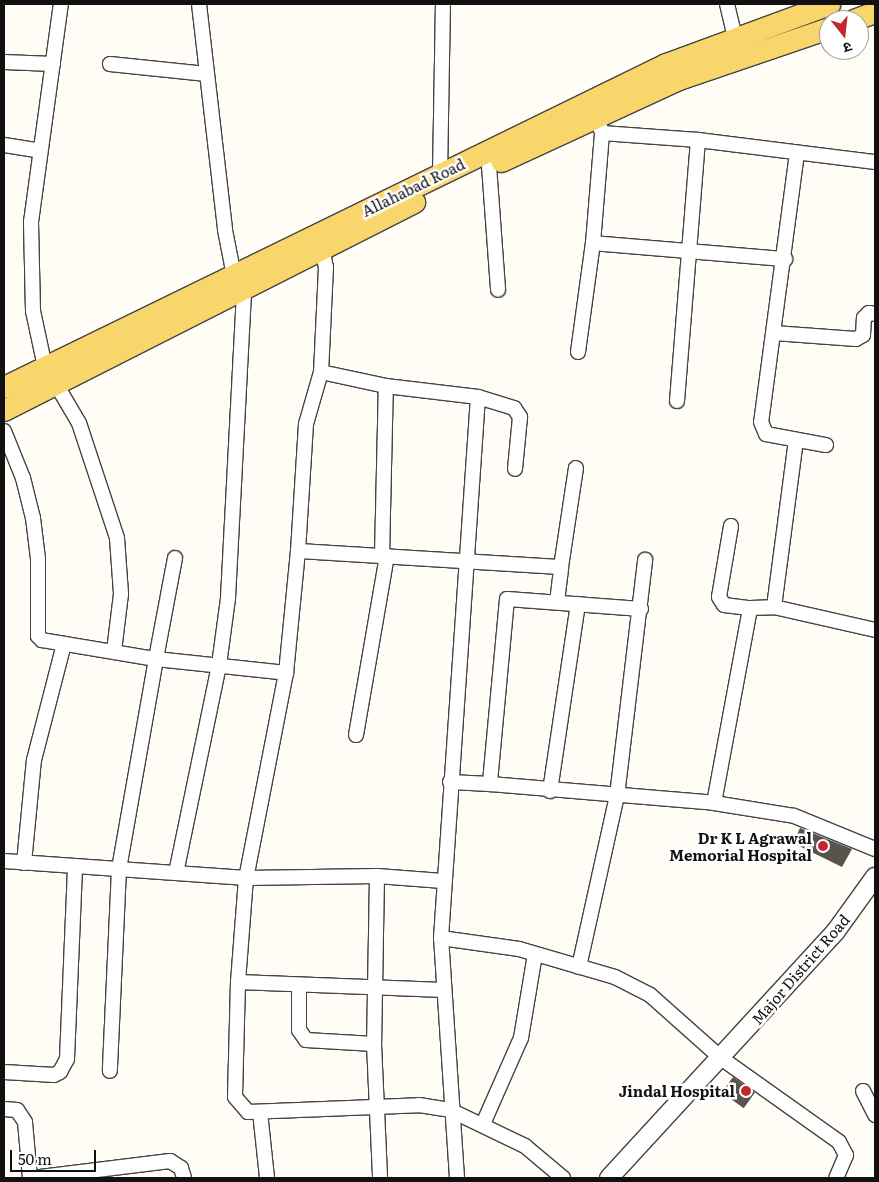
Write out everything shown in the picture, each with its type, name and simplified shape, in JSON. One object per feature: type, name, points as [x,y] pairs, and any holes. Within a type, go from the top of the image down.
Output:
[{"type":"main road","name":"Allahabad Road","points":[[4,387],[51,376],[238,285],[440,174],[596,117],[666,64],[737,48],[829,4]]},
{"type":"main road","points":[[737,48],[819,30]]},
{"type":"main road","points":[[321,241],[596,117]]},
{"type":"main road","points":[[4,410],[51,376]]},
{"type":"street","points":[[61,4],[40,151],[30,265],[33,311],[51,376],[79,423],[117,538],[121,594],[114,651]]},
{"type":"street","points":[[176,873],[219,665],[228,598],[238,285],[224,230],[199,4]]},
{"type":"street","points":[[440,174],[443,4]]},
{"type":"street","points":[[727,4],[737,48]]},
{"type":"street","points":[[4,62],[52,64]]},
{"type":"street","points":[[110,64],[206,74]]},
{"type":"street","points":[[578,352],[593,243],[596,117],[698,140],[874,162]]},
{"type":"street","points":[[677,401],[698,140]]},
{"type":"street","points":[[4,145],[40,151]]},
{"type":"street","points":[[798,153],[762,429],[766,434],[826,446]]},
{"type":"street","points":[[489,166],[498,290]]},
{"type":"street","points":[[321,241],[326,267],[322,372],[306,424],[298,551],[286,673],[246,878],[238,982],[236,1097],[248,1112],[419,1105],[450,1110],[484,1124],[525,1146],[563,1178]]},
{"type":"street","points":[[593,243],[785,259]]},
{"type":"street","points":[[774,333],[856,339],[863,335],[864,318],[869,313],[875,314]]},
{"type":"street","points":[[322,372],[386,386],[478,397],[520,412],[515,469]]},
{"type":"street","points":[[356,735],[385,556],[386,386]]},
{"type":"street","points":[[457,1178],[450,1110],[441,938],[442,882],[468,561],[478,397]]},
{"type":"street","points":[[4,432],[23,478],[33,518],[38,559],[36,631],[42,640],[156,659],[286,673]]},
{"type":"street","points":[[774,607],[796,441]]},
{"type":"street","points":[[557,602],[560,567],[576,468]]},
{"type":"street","points":[[732,526],[719,597],[724,605],[750,608],[774,607],[875,630]]},
{"type":"street","points":[[298,551],[560,567]]},
{"type":"street","points":[[110,1071],[119,869],[175,558]]},
{"type":"street","points":[[579,967],[617,796],[641,609],[645,560]]},
{"type":"street","points":[[490,784],[507,599],[641,609]]},
{"type":"street","points":[[550,791],[578,604]]},
{"type":"street","points":[[714,803],[750,608]]},
{"type":"street","points":[[24,863],[34,760],[64,644]]},
{"type":"street","points":[[450,782],[714,803],[794,816],[875,849]]},
{"type":"street","points":[[4,861],[246,878],[377,876],[442,882]]},
{"type":"street","points":[[4,1072],[54,1075],[60,1072],[67,1059],[75,866]]},
{"type":"street","points":[[377,876],[374,1044],[380,1178]]},
{"type":"street","name":"Major District Road","points":[[725,1061],[836,931],[875,876]]},
{"type":"street","points":[[624,1178],[725,1061],[849,924],[875,888]]},
{"type":"street","points":[[441,938],[535,954],[615,977],[650,995],[725,1061],[839,1142],[846,1155],[836,1178]]},
{"type":"street","points":[[484,1124],[521,1038],[535,954]]},
{"type":"street","points":[[238,982],[444,990]]},
{"type":"street","points":[[299,985],[299,1030],[306,1040],[374,1044]]},
{"type":"street","points":[[608,1178],[725,1061]]},
{"type":"street","points":[[863,1091],[875,1115]]},
{"type":"street","points":[[4,1109],[17,1110],[25,1122],[31,1178],[170,1161],[181,1168],[184,1178]]},
{"type":"street","points":[[260,1112],[267,1178]]},
{"type":"building","points":[[800,828],[852,849],[842,867],[793,843]]},
{"type":"building","points":[[733,1077],[755,1093],[744,1108],[722,1092]]},
{"type":"place","name":"Dr K L Agrawal Memorial Hospital","points":[[823,846]]},
{"type":"place","name":"Jindal Hospital","points":[[746,1091]]}]
